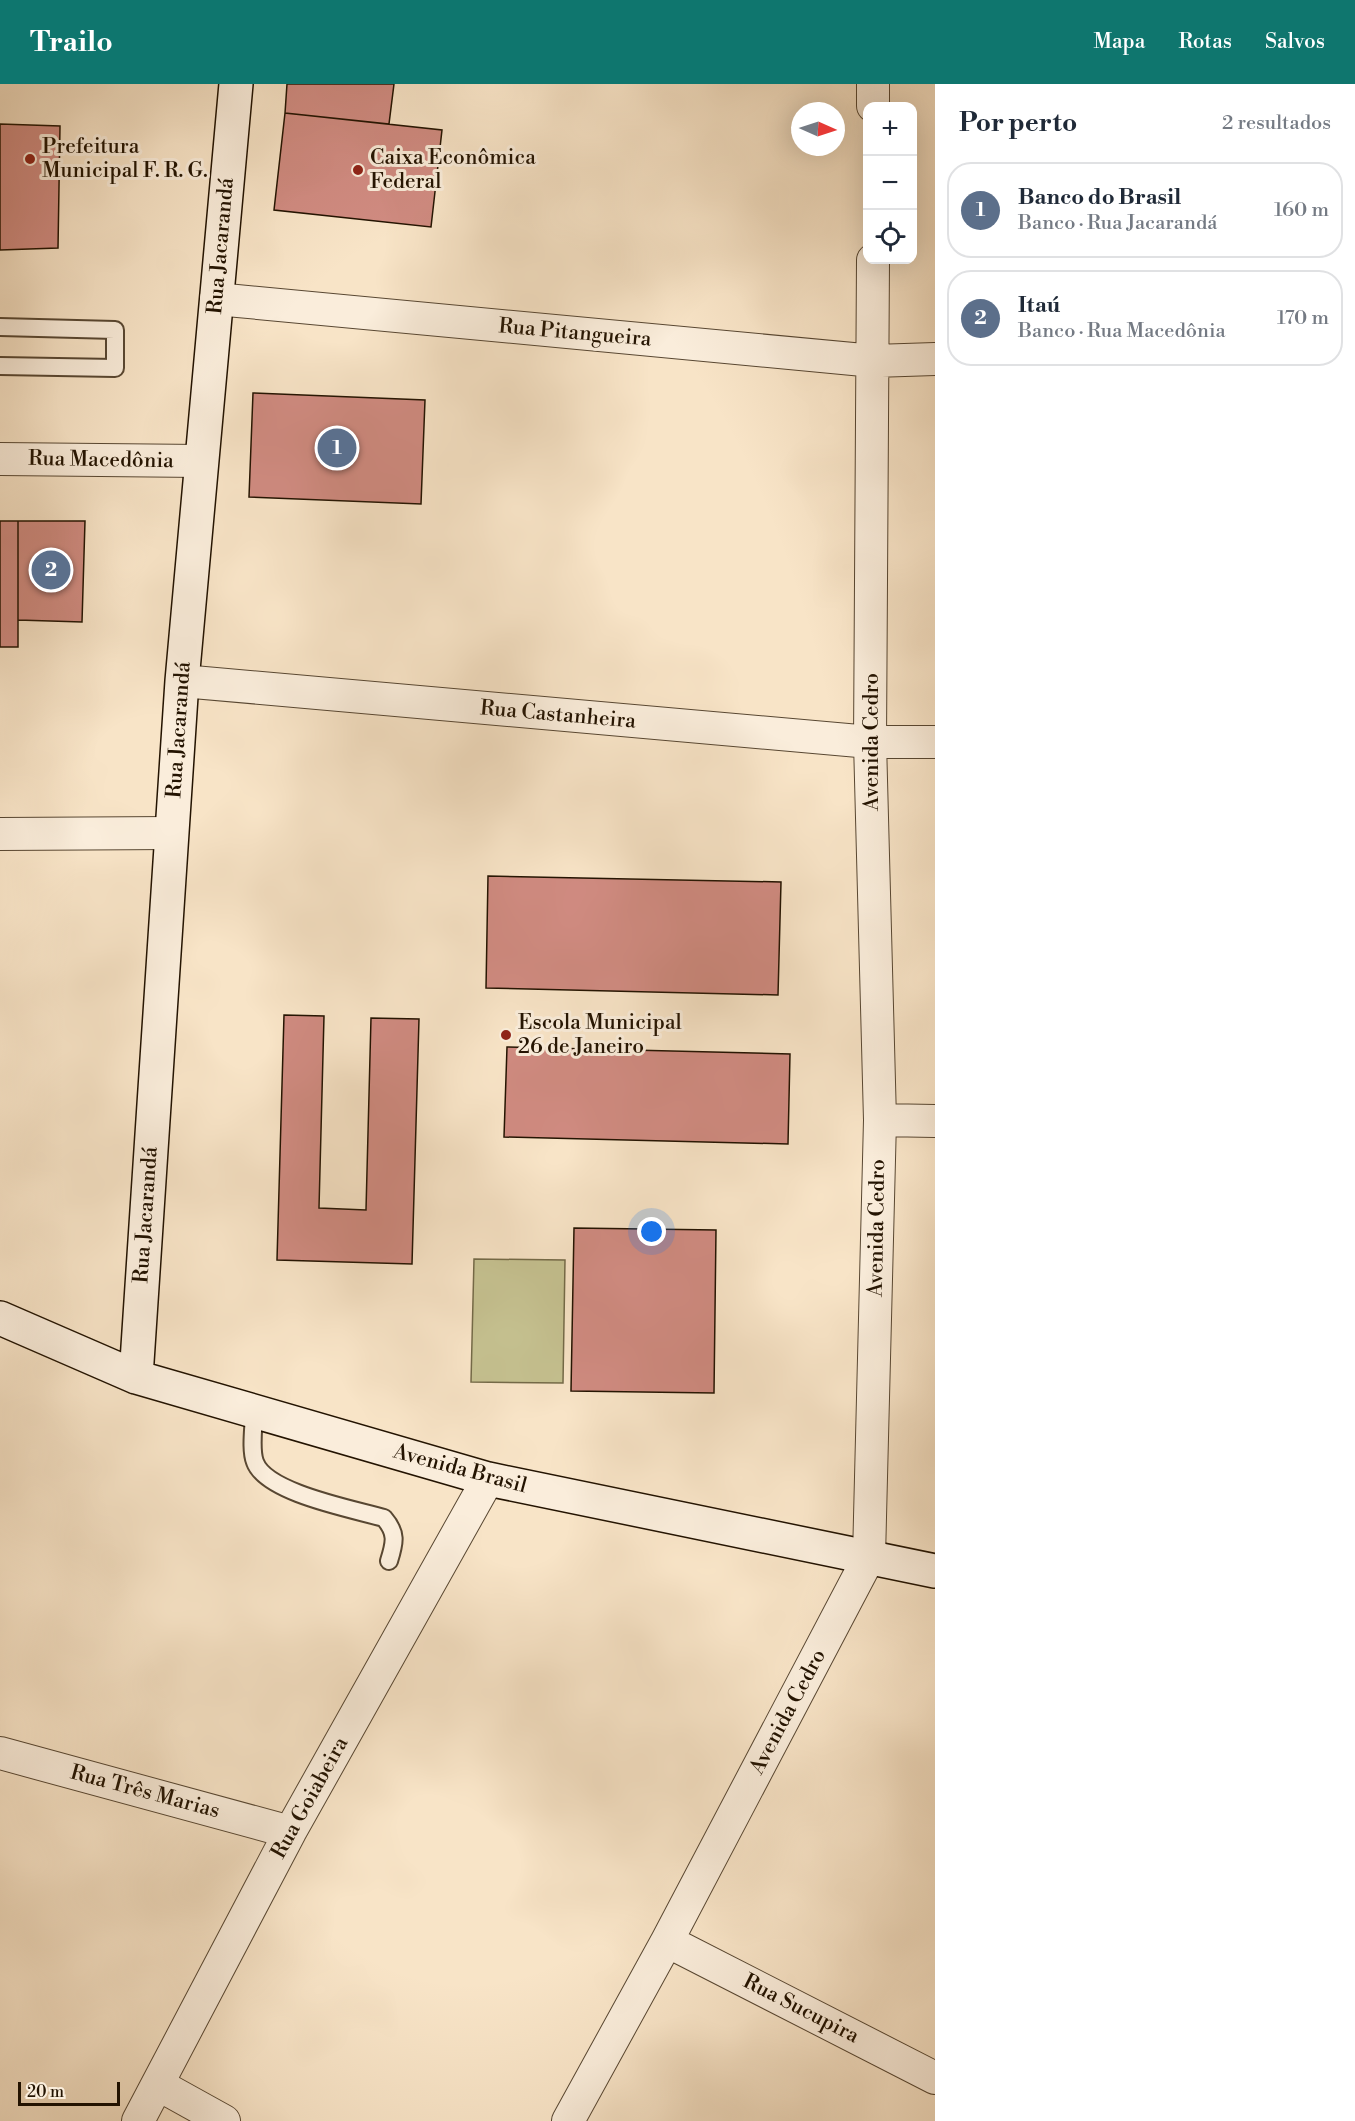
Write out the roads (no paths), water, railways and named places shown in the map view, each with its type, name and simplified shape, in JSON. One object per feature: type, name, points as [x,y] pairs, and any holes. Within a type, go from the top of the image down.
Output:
[{"type":"street","name":"Rua Jacarandá","points":[[136,1377],[182,681],[236,84]]},
{"type":"street","points":[[873,84],[873,102]]},
{"type":"street","name":"Avenida Cedro","points":[[568,2121],[667,1941],[869,1557],[880,1120],[870,742],[873,264]]},
{"type":"street","name":"Rua Pitangueira","points":[[216,299],[874,361],[935,359]]},
{"type":"street","name":"Rua Macedônia","points":[[0,459],[201,461]]},
{"type":"street","name":"Rua Castanheira","points":[[182,681],[870,742],[935,742]]},
{"type":"street","points":[[0,834],[171,833]]},
{"type":"street","points":[[880,1120],[935,1121]]},
{"type":"street","name":"Avenida Brasil","points":[[0,1318],[136,1377],[488,1479],[935,1571]]},
{"type":"street","name":"Rua Goiabeira","points":[[138,2121],[159,2085],[290,1832],[488,1479]]},
{"type":"street","name":"Rua Três Marias","points":[[0,1753],[290,1832]]},
{"type":"street","name":"Rua Sucupira","points":[[667,1941],[935,2078]]},
{"type":"street","points":[[159,2085],[224,2121]]},
{"type":"lane","points":[[0,327],[115,330],[115,368],[0,366]]},
{"type":"lane","points":[[254,1412],[254,1461],[262,1475],[280,1487],[384,1518],[393,1528],[396,1541],[389,1561]]},
{"type":"place","name":"Prefeitura Municipal F. R. G.","points":[[30,159]]},
{"type":"place","name":"Caixa Econômica Federal","points":[[358,170]]},
{"type":"place","name":"Banco do Brasil","points":[[337,448]]},
{"type":"place","name":"Itaú","points":[[51,570]]},
{"type":"place","name":"Escola Municipal 26 de Janeiro","points":[[506,1035]]}]
